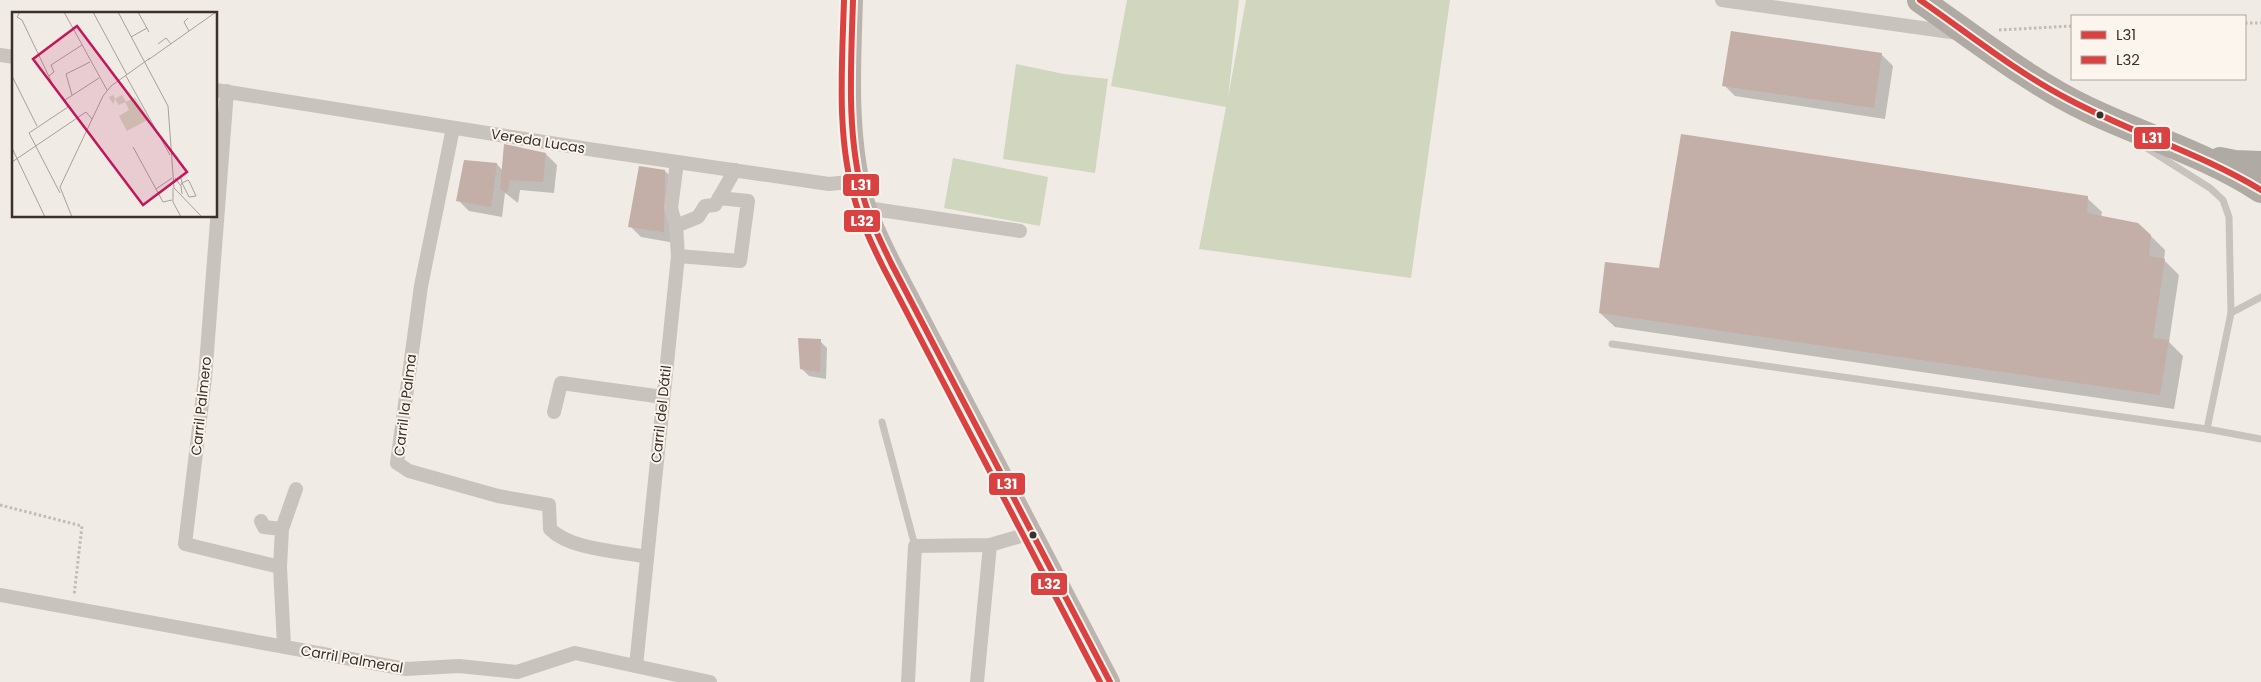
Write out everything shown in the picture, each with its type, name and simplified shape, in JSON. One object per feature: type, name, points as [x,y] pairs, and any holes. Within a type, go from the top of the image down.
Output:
[{"type":"highway","points":[[1920,0],[2046,88],[2089,110],[2234,172],[2261,190]]},
{"type":"highway","points":[[2186,151],[2235,163],[2261,164]]},
{"type":"main road","points":[[852,0],[852,106],[860,181],[867,208],[891,263],[1110,682]]},
{"type":"street","points":[[1722,0],[1969,34]]},
{"type":"street","name":"Vereda Lucas","points":[[222,91],[453,128],[829,184],[860,181]]},
{"type":"street","name":"Carril Palmero","points":[[218,159],[222,91]]},
{"type":"street","name":"Carril la Palma","points":[[453,128],[421,286],[397,463],[409,471],[498,496],[549,505],[550,529],[557,536],[575,544],[647,556]]},
{"type":"street","name":"Carril del Dátil","points":[[636,666],[678,256],[676,226],[672,208],[677,162]]},
{"type":"street","points":[[676,226],[698,217],[705,206],[715,205],[735,170]]},
{"type":"street","points":[[678,256],[740,261],[748,201],[719,198]]},
{"type":"street","points":[[867,208],[1020,231]]},
{"type":"street","name":"Carril Palmero","points":[[214,218],[205,378],[185,544],[280,567]]},
{"type":"street","points":[[554,412],[561,383],[663,397]]},
{"type":"street","points":[[284,646],[280,567],[282,529],[296,489]]},
{"type":"street","points":[[261,520],[264,528],[282,529]]},
{"type":"street","points":[[908,682],[916,546],[990,545],[1032,533]]},
{"type":"street","points":[[977,682],[990,545]]},
{"type":"street","name":"Carril Palmeral","points":[[0,595],[406,669],[459,666],[517,672],[575,653],[710,682]]},
{"type":"lane","points":[[2089,110],[2210,188],[2223,200],[2229,217],[2231,313],[2207,429]]},
{"type":"lane","points":[[2231,313],[2261,297]]},
{"type":"lane","points":[[1612,344],[2207,429],[2261,439]]},
{"type":"lane","points":[[882,422],[916,546]]},
{"type":"path","points":[[2246,23],[2261,23]]},
{"type":"path","points":[[1969,34],[2011,28],[2071,26]]},
{"type":"path","points":[[0,506],[82,526],[73,608]]},
{"type":"green space","points":[[1127,0],[1239,0],[1228,97],[1246,0],[1450,0],[1411,278],[1199,249],[1226,107],[1111,86]]},
{"type":"green space","points":[[1016,64],[1064,74],[1108,79],[1095,173],[1003,159]]},
{"type":"green space","points":[[953,158],[1048,177],[1040,226],[944,208]]},
{"type":"building","points":[[1731,31],[1882,53],[1874,108],[1722,86]]},
{"type":"building","points":[[1681,134],[2088,196],[2087,213],[2138,223],[2151,235],[2149,256],[2165,259],[2153,338],[2169,340],[2160,395],[1599,313],[1605,262],[1659,268]]},
{"type":"building","points":[[504,144],[546,153],[543,182],[510,180],[507,193],[500,189]]},
{"type":"building","points":[[464,160],[497,163],[491,207],[456,201]]},
{"type":"building","points":[[639,166],[665,170],[664,232],[628,227]]},
{"type":"building","points":[[798,338],[821,339],[820,372],[800,369]]},
{"type":"transit line","name":"L32","points":[[844,0],[842,103],[845,154],[856,204],[862,220],[883,267],[1100,682]]},
{"type":"transit line","name":"L31","points":[[853,0],[852,125],[858,175],[869,215],[891,263],[1110,682]]},
{"type":"transit line","name":"L31","points":[[1920,0],[2011,65],[2068,99],[2214,165],[2261,190]]}]
